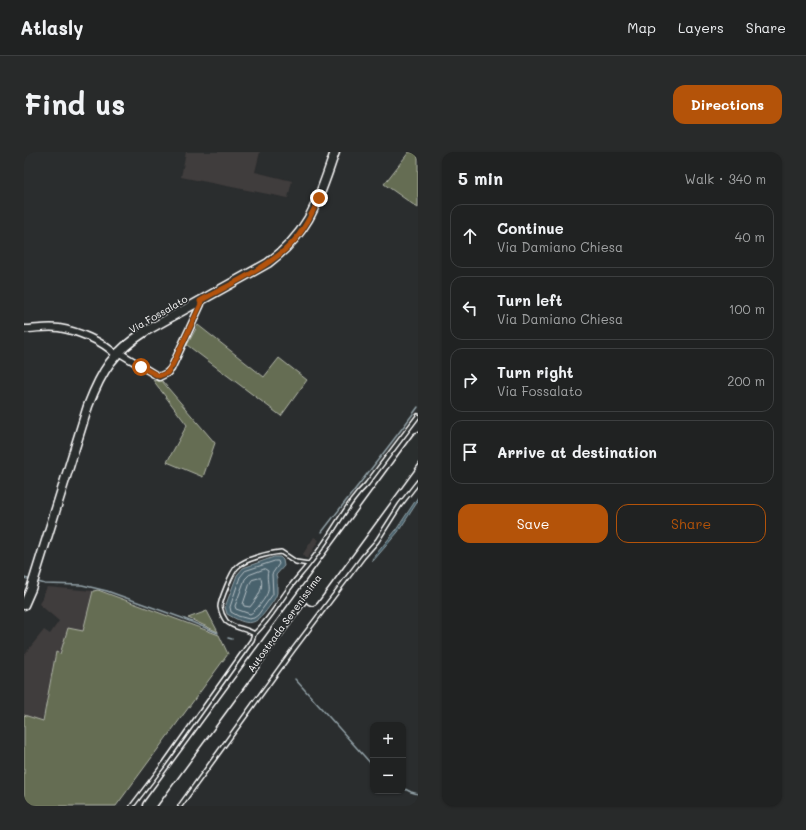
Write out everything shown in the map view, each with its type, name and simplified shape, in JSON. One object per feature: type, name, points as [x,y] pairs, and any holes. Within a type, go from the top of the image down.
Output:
[{"type":"highway","name":"Autostrada Serenissima","points":[[149,806],[418,439]]},
{"type":"highway","name":"Autostrada Serenissima","points":[[159,806],[418,454]]},
{"type":"street","name":"Via Fossalato","points":[[24,605],[31,589],[97,384],[104,371],[117,354],[132,340],[268,263],[283,252],[297,238],[311,217],[335,152]]},
{"type":"street","points":[[24,329],[47,327],[59,328],[74,332],[100,343],[117,354],[159,376],[167,373],[173,364],[201,304],[200,301]]},
{"type":"lane","points":[[132,806],[249,646],[254,634],[262,627],[277,608],[290,587],[328,538],[342,514],[367,484],[418,416]]},
{"type":"lane","points":[[180,806],[363,557],[377,541],[400,505],[418,482]]},
{"type":"lane","points":[[254,634],[232,626],[221,613],[220,605],[236,567],[264,555],[281,552],[296,562],[309,564]]},
{"type":"shaded area","points":[[186,152],[260,152],[255,172],[292,181],[288,198],[181,177]]},
{"type":"shaded area","points":[[314,537],[319,540],[308,558],[305,558],[303,554]]},
{"type":"shaded area","points":[[47,587],[93,591],[83,631],[60,654],[56,652],[42,721],[24,715],[24,655],[44,630],[50,634],[59,621],[39,604]]},
{"type":"green space","points":[[409,152],[418,152],[418,208],[384,184]]},
{"type":"green space","points":[[198,325],[264,377],[279,358],[307,380],[281,416],[187,345]]},
{"type":"green space","points":[[153,380],[162,381],[215,443],[203,477],[167,462],[187,425]]},
{"type":"green space","points":[[98,590],[219,635],[228,654],[116,806],[24,806],[24,715],[43,721],[56,652],[60,654],[68,628],[83,631],[93,591]]},
{"type":"green space","points":[[207,611],[218,632],[188,618]]},
{"type":"water","points":[[418,497],[418,501],[398,532],[373,561],[372,559],[396,530]]},
{"type":"water","points":[[274,557],[280,557],[283,560],[284,566],[276,575],[276,597],[264,614],[255,621],[246,622],[240,621],[227,614],[225,607],[237,575],[243,568]]},
{"type":"waterway","points":[[322,532],[418,407]]},
{"type":"waterway","points":[[24,578],[28,579]]},
{"type":"waterway","points":[[38,582],[45,584],[82,585],[107,591],[182,618],[218,633]]},
{"type":"waterway","points":[[228,638],[232,639]]},
{"type":"waterway","points":[[295,679],[370,763]]},
{"type":"waterway","points":[[406,790],[418,794]]},
{"type":"route","points":[[141,367],[159,376],[167,373],[173,364],[201,304],[200,301],[268,263],[283,252],[297,238],[311,217],[319,198]]}]
